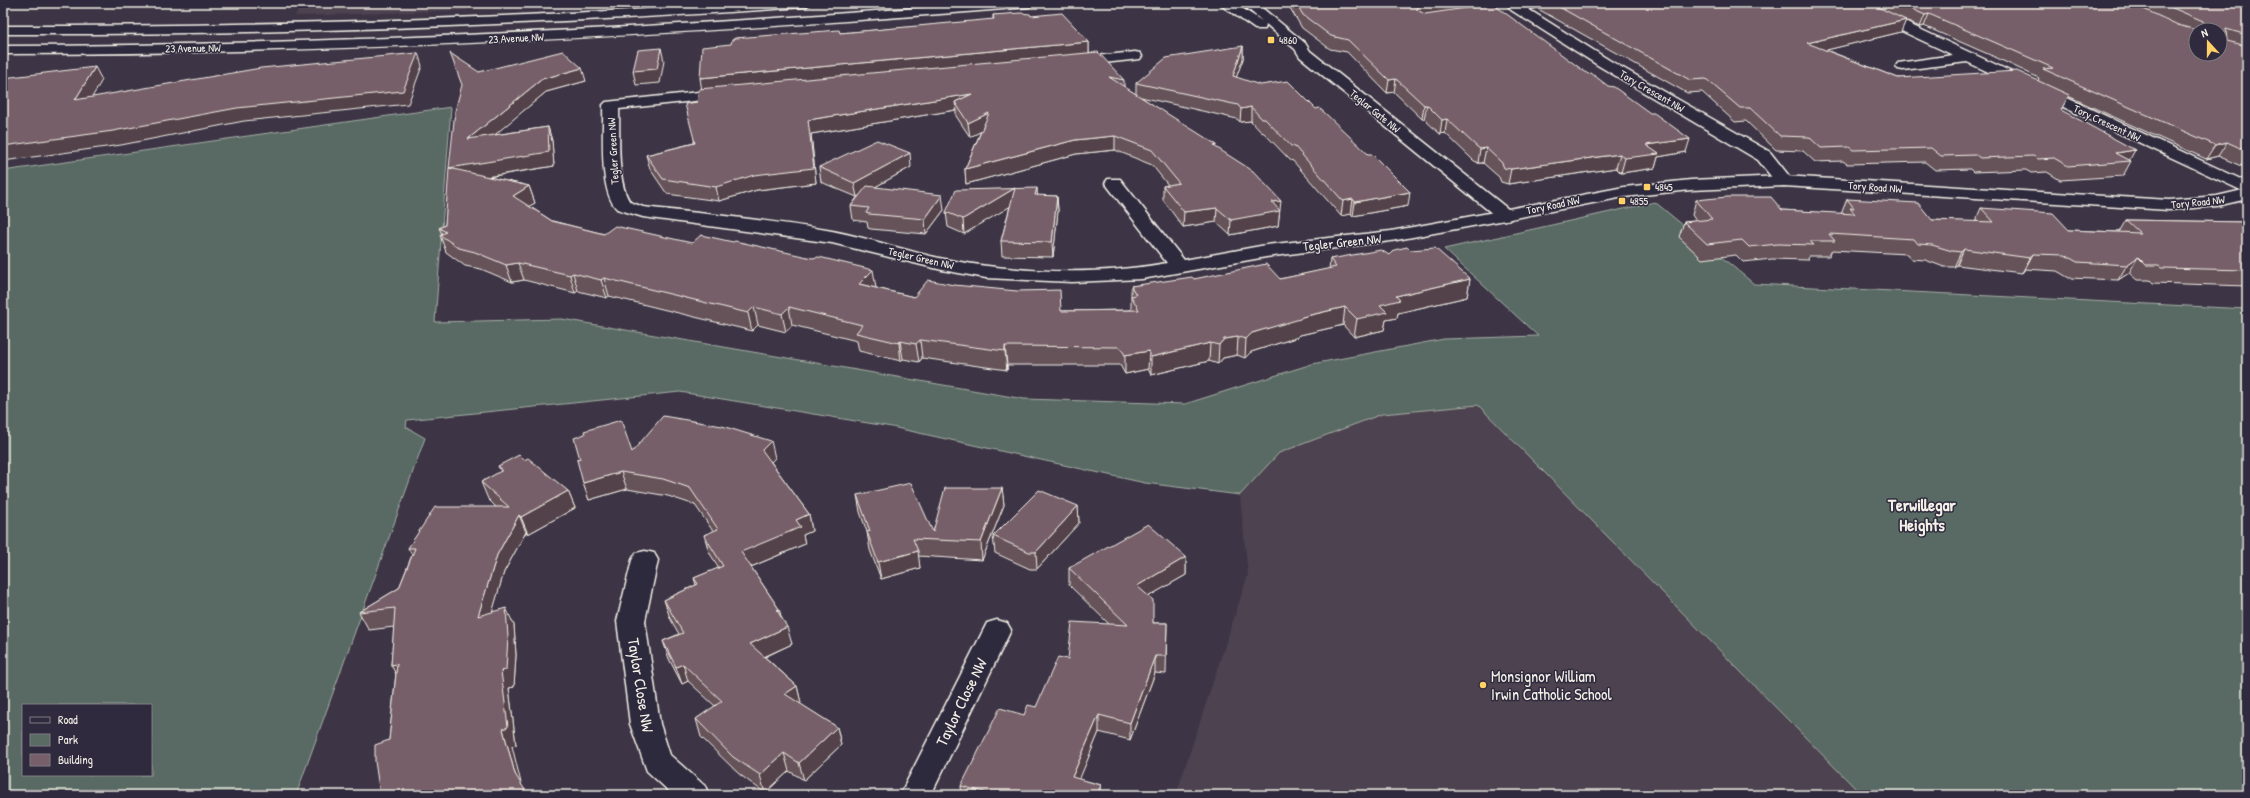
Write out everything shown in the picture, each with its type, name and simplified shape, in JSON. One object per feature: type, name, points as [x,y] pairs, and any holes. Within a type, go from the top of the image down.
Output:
[{"type":"street","name":"23 Avenue NW","points":[[3,30],[256,28],[432,23],[636,14],[806,3]]},
{"type":"street","points":[[910,13],[985,3]]},
{"type":"street","name":"23 Avenue NW","points":[[3,50],[223,48],[446,41],[779,23],[1029,3]]},
{"type":"street","points":[[1225,3],[1291,48],[1305,54]]},
{"type":"street","name":"Teglar Gate NW","points":[[1248,3],[1300,46],[1305,54],[1505,216]]},
{"type":"street","points":[[1500,9],[1539,3]]},
{"type":"street","name":"Tory Crescent NW","points":[[1853,3],[1966,58],[2247,188]]},
{"type":"street","name":"Tory Crescent NW","points":[[1516,7],[1604,63],[1764,156],[1784,180]]},
{"type":"street","points":[[1063,63],[1135,56]]},
{"type":"street","points":[[1903,66],[1966,58]]},
{"type":"street","name":"Tegler Green NW","points":[[746,93],[611,105],[615,190],[621,204],[633,210],[832,236],[942,264],[986,272],[1072,276],[1142,273],[1327,242],[1391,236],[1505,216]]},
{"type":"street","name":"Tory Road NW","points":[[1505,216],[1572,200],[1624,192],[1691,185],[1784,180],[2168,205],[2217,201],[2247,194]]},
{"type":"street","points":[[1114,183],[1178,266]]},
{"type":"street","points":[[778,230],[795,214]]},
{"type":"street","name":"Taylor Close NW","points":[[645,560],[631,621],[645,724],[658,762],[694,795]]},
{"type":"street","name":"Taylor Close NW","points":[[915,795],[997,630]]},
{"type":"shaded area","points":[[302,3],[467,3],[467,10],[295,16]]},
{"type":"shaded area","name":"Monsignor William Irwin Catholic School","points":[[1478,405],[1862,795],[1176,795],[1248,575],[1240,495],[1279,453],[1382,414]]},
{"type":"green space","points":[[451,107],[435,322],[562,319],[1024,399],[1185,404],[1312,364],[1444,339],[1538,336],[1444,249],[1655,202],[1754,284],[2247,309],[2247,795],[1862,795],[1478,405],[1382,414],[1279,453],[1240,495],[1145,483],[892,427],[680,392],[407,420],[406,427],[425,438],[296,795],[3,795],[3,171]]},
{"type":"building","points":[[1296,3],[1425,3],[1417,8],[1417,10],[1425,14],[1493,4],[1588,74],[1591,73],[1608,86],[1614,87],[1690,139],[1646,145],[1659,154],[1625,158],[1620,154],[1511,169],[1504,168],[1502,163],[1486,148],[1480,149],[1447,119],[1442,120],[1427,105],[1424,105],[1396,79],[1389,80],[1348,40],[1331,36],[1303,15]]},
{"type":"building","points":[[1552,3],[1869,3],[1906,20],[1807,43],[1898,78],[2017,71],[2069,95],[2061,110],[2135,150],[2116,153],[2131,161],[2068,166],[2054,158],[2038,159],[2033,156],[1980,158],[1976,155],[1941,156],[1931,148],[1853,150],[1849,147],[1821,148],[1809,137],[1780,136],[1750,108],[1740,108],[1706,79],[1690,80]]},
{"type":"building","points":[[1898,3],[2131,3],[2178,25],[2188,28],[2188,62],[2228,62],[2228,41],[2247,46],[2247,151],[2227,142],[2215,145],[2043,69],[2053,68],[1929,14],[1925,15]]},
{"type":"building","points":[[2161,3],[2229,3],[2247,9],[2247,35],[2228,30],[2228,22],[2203,22]]},
{"type":"building","points":[[1020,13],[1030,14],[1031,16],[1062,13],[1089,42],[700,78],[702,47],[731,44],[732,40],[735,38],[839,30],[840,33],[994,19],[993,15]]},
{"type":"building","points":[[1243,46],[1233,76],[1260,85],[1288,81],[1316,109],[1319,108],[1368,154],[1372,154],[1410,192],[1355,202],[1353,199],[1343,201],[1295,147],[1291,146],[1251,107],[1241,109],[1238,105],[1136,83],[1166,58]]},
{"type":"building","points":[[661,48],[657,69],[633,71],[638,50]]},
{"type":"building","points":[[563,51],[582,68],[542,79],[468,139],[548,127],[549,152],[449,168],[455,111],[462,85],[450,53],[479,72]]},
{"type":"building","points":[[1098,52],[1124,80],[1109,77],[1217,145],[1214,146],[1253,171],[1281,201],[1272,202],[1280,211],[1231,220],[1217,208],[1184,212],[1163,186],[1179,183],[1152,150],[1115,136],[1075,140],[965,169],[989,113],[968,123],[955,102],[972,94],[808,120],[814,168],[754,175],[716,187],[663,179],[646,155],[695,143],[685,104],[697,102],[699,89]]},
{"type":"building","points":[[418,53],[403,91],[237,108],[113,131],[3,146],[3,78],[95,67],[75,100],[261,68]]},
{"type":"building","points":[[877,140],[910,153],[854,183],[819,167]]},
{"type":"building","points":[[449,168],[529,186],[513,196],[552,221],[604,234],[615,226],[692,243],[701,235],[812,258],[819,257],[873,270],[859,284],[914,297],[928,280],[954,285],[1017,291],[1060,290],[1061,311],[1139,310],[1131,296],[1136,295],[1131,286],[1192,277],[1194,279],[1266,264],[1280,279],[1336,267],[1330,259],[1381,250],[1389,255],[1394,250],[1407,247],[1410,250],[1435,248],[1470,279],[1396,296],[1400,300],[1380,305],[1387,312],[1357,319],[1345,307],[1302,317],[1300,319],[1252,333],[1246,339],[1238,337],[1224,339],[1219,345],[1210,343],[1151,357],[1149,351],[1125,355],[1120,347],[1005,346],[1005,351],[920,340],[916,344],[900,341],[899,343],[856,333],[862,325],[789,307],[782,314],[754,307],[748,313],[604,278],[601,280],[573,273],[570,275],[518,263],[506,265],[475,252],[459,248],[440,235],[446,232],[439,228],[445,225]]},
{"type":"building","points":[[867,186],[942,195],[925,219],[869,214],[866,213],[869,208],[851,206]]},
{"type":"building","points":[[1037,188],[1035,195],[1057,196],[1052,242],[1001,241],[1015,189]]},
{"type":"building","points":[[1014,189],[963,219],[946,212],[956,190]]},
{"type":"building","points":[[1727,197],[1771,197],[1782,210],[1855,214],[1850,208],[1854,208],[1847,199],[1918,203],[1932,220],[1994,222],[1981,208],[2053,213],[2069,230],[2140,233],[2126,220],[2247,222],[2247,270],[2162,268],[2159,265],[2146,265],[2138,257],[2127,265],[2077,262],[2065,255],[2033,254],[2030,258],[1964,249],[1961,252],[1952,251],[1932,245],[1918,244],[1914,239],[1829,234],[1835,241],[1810,241],[1814,245],[1778,244],[1749,247],[1742,240],[1707,244],[1684,222],[1712,219],[1696,200]]},
{"type":"building","points":[[663,416],[722,426],[771,441],[762,450],[809,514],[796,520],[801,527],[741,552],[779,609],[777,610],[787,627],[750,644],[797,686],[785,694],[837,727],[799,763],[784,753],[760,775],[733,757],[696,719],[722,701],[683,664],[676,667],[663,641],[683,633],[664,600],[698,584],[694,578],[723,566],[704,535],[718,529],[690,488],[663,479],[621,472],[583,483],[577,460],[580,459],[574,438],[585,434],[584,431],[621,420],[632,452]]},
{"type":"building","points":[[519,455],[524,460],[528,458],[568,491],[521,517],[519,515],[497,555],[478,616],[506,608],[508,637],[506,670],[501,671],[508,727],[503,729],[515,774],[528,795],[380,795],[375,761],[375,745],[389,740],[397,664],[391,665],[395,608],[359,612],[399,588],[415,548],[408,548],[435,507],[509,507],[481,482],[503,470],[498,466]]},
{"type":"building","points":[[911,483],[933,532],[945,488],[1002,488],[981,542],[913,539],[918,551],[878,562],[867,532],[870,531],[857,495]]},
{"type":"building","points":[[1039,490],[1078,506],[1036,552],[1029,552],[993,536]]},
{"type":"building","points":[[1148,524],[1186,557],[1137,586],[1153,600],[1153,623],[1167,623],[1166,656],[1155,656],[1130,723],[1099,715],[1072,777],[1101,785],[1097,795],[988,795],[988,793],[961,786],[1000,708],[1024,715],[1028,705],[1036,707],[1058,657],[1068,659],[1072,622],[1128,625],[1069,568]]},
{"type":"place","name":"4860","points":[[1271,40]]},
{"type":"place","name":"4845","points":[[1647,187]]},
{"type":"place","name":"4855","points":[[1622,201]]},
{"type":"place","name":"Monsignor William Irwin Catholic School","points":[[1483,685]]},
{"type":"district","name":"Terwillegar Heights","points":[[1922,515]]}]
